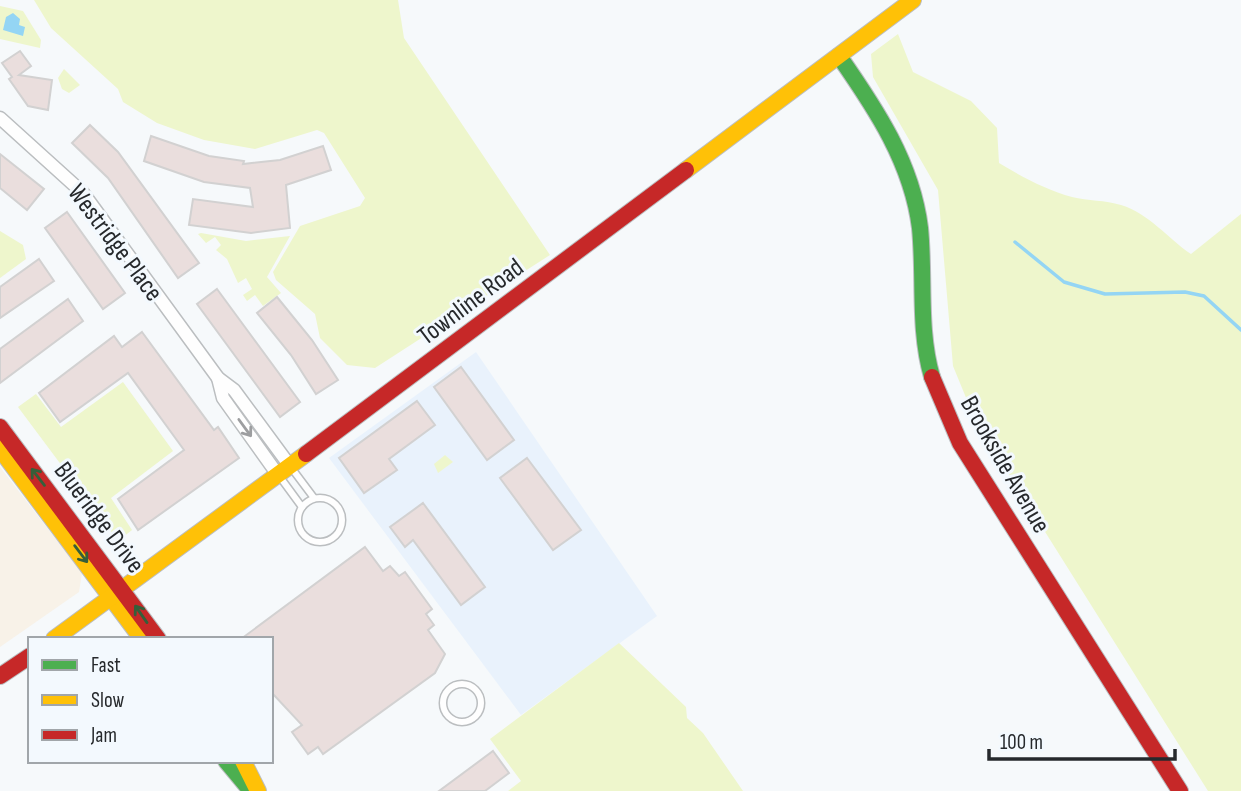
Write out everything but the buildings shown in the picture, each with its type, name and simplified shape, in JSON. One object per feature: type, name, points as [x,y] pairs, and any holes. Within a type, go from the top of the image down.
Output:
[{"type":"street","name":"Townline Road","points":[[57,637],[284,471],[914,0]]},
{"type":"street","name":"Brookside Avenue","points":[[839,56],[877,111],[913,192],[919,227],[925,345],[939,397],[960,443],[1180,791]]},
{"type":"street","name":"Westridge Place","points":[[0,118],[83,193],[218,378],[223,398],[284,471]]},
{"type":"street","name":"Blueridge Drive","points":[[0,427],[118,594],[141,637]]},
{"type":"street","name":"Blueridge Drive","points":[[0,449],[156,637]]},
{"type":"street","points":[[0,676],[28,657]]},
{"type":"street","points":[[228,763],[250,791]]},
{"type":"street","points":[[244,763],[258,791]]},
{"type":"lane","points":[[284,471],[314,498],[329,499],[340,509],[343,524],[335,537],[322,543],[308,539],[299,528],[302,507],[284,471]]},
{"type":"lane","points":[[302,507],[314,498]]},
{"type":"lane","points":[[465,685],[479,696],[477,713],[468,721],[456,721],[444,709],[444,696],[452,687],[465,685]]},
{"type":"shaded area","points":[[476,352],[657,616],[521,715],[329,458]]},
{"type":"shaded area","points":[[0,467],[82,573],[79,592],[0,647]]},
{"type":"green space","points":[[34,0],[398,0],[404,38],[550,255],[375,368],[347,365],[320,338],[315,314],[276,280],[273,272],[300,226],[360,206],[365,198],[324,133],[317,130],[255,149],[204,140],[157,123],[123,102],[118,89],[51,28]]},
{"type":"green space","points":[[0,6],[23,11],[41,40],[40,48],[0,39]]},
{"type":"green space","points":[[898,34],[913,72],[971,101],[997,128],[999,163],[1026,178],[1072,197],[1115,203],[1131,209],[1150,220],[1191,254],[1241,214],[1241,791],[1208,791],[976,422],[953,366],[938,190],[873,77],[871,54]]},
{"type":"green space","points":[[64,69],[80,85],[69,93],[62,89],[58,78]]},
{"type":"green space","points":[[0,231],[23,245],[26,259],[0,278]]},
{"type":"green space","points":[[198,234],[246,241],[290,236],[267,277],[281,293],[263,306],[255,295],[247,301],[243,295],[252,289],[246,278],[238,283],[227,259],[216,250],[221,245],[215,237],[206,243]]},
{"type":"green space","points":[[123,382],[173,451],[111,498],[132,530],[118,541],[18,407],[36,394],[61,427]]},
{"type":"green space","points":[[445,455],[453,462],[438,473],[434,464]]},
{"type":"green space","points":[[619,643],[686,707],[687,718],[703,733],[743,791],[508,791],[521,781],[490,739]]},
{"type":"water","points":[[13,13],[20,19],[19,25],[25,27],[23,36],[3,30],[6,17]]},
{"type":"waterway","points":[[1015,242],[1064,282],[1105,294],[1185,292],[1204,296],[1241,330]]},
{"type":"traffic: fast","points":[[839,56],[879,117],[901,159],[916,204],[920,228],[923,322],[932,377]]},
{"type":"traffic: fast","points":[[228,763],[251,791]]},
{"type":"traffic: slow","points":[[686,170],[913,0]]},
{"type":"traffic: slow","points":[[0,449],[141,637]]},
{"type":"traffic: slow","points":[[57,637],[306,454]]},
{"type":"traffic: slow","points":[[244,763],[258,791]]},
{"type":"traffic: jam","points":[[306,454],[686,170]]},
{"type":"traffic: jam","points":[[932,377],[960,443],[1180,791]]},
{"type":"traffic: jam","points":[[0,427],[157,637]]},
{"type":"traffic: jam","points":[[0,676],[28,657]]}]
